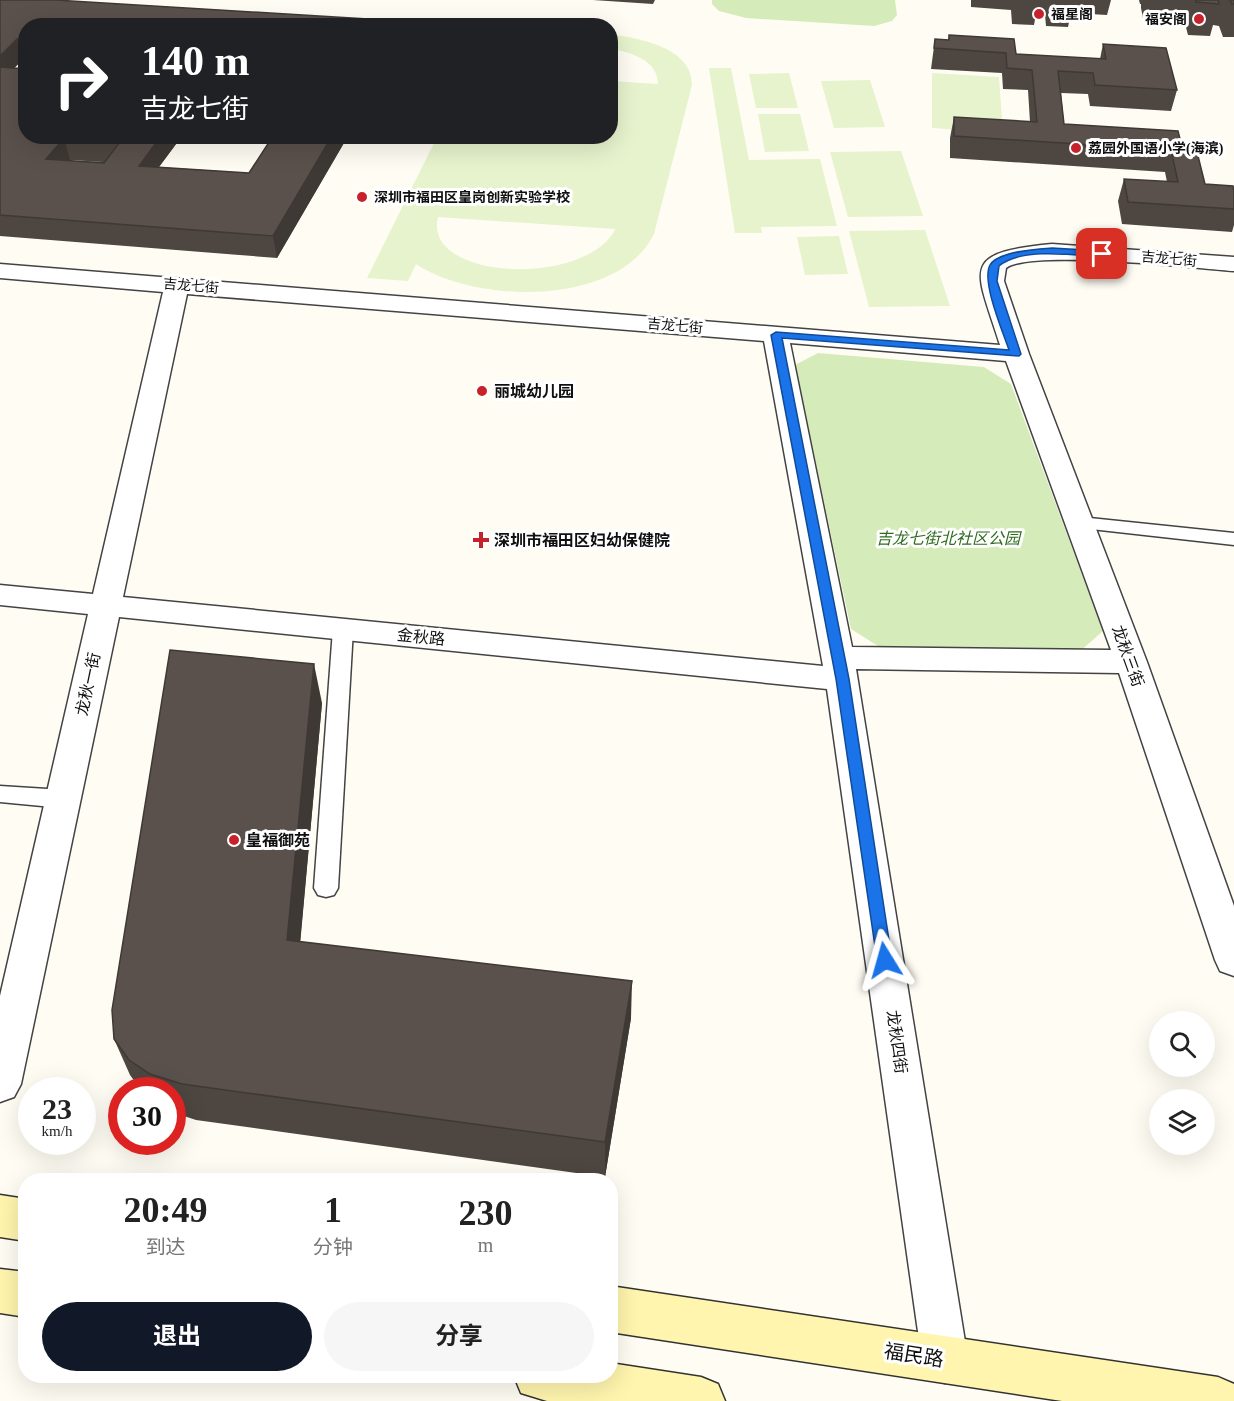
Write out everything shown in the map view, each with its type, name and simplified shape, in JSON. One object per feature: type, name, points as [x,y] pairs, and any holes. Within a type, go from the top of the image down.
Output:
[{"type":"main road","points":[[0,1216],[18,1219]]},
{"type":"main road","points":[[0,1291],[18,1294]]},
{"type":"main road","name":"福民路","points":[[618,1310],[1218,1401]]},
{"type":"main road","points":[[584,1383],[701,1401]]},
{"type":"street","name":"吉龙七街","points":[[0,271],[1016,354],[992,281],[994,265],[1002,259],[1021,254],[1052,251],[1234,264]]},
{"type":"street","name":"龙秋一街","points":[[0,1084],[177,285]]},
{"type":"street","name":"龙秋四街","points":[[776,335],[840,669],[945,1360]]},
{"type":"street","name":"龙秋三街","points":[[1016,354],[1131,662],[1234,960]]},
{"type":"street","name":"金秋路","points":[[0,595],[343,629],[840,669],[1131,662]]},
{"type":"lane","points":[[1080,523],[1234,539]]},
{"type":"lane","points":[[326,888],[343,629]]},
{"type":"lane","points":[[0,794],[63,799]]},
{"type":"green space","points":[[712,0],[895,0],[897,15],[892,21],[874,26],[746,18],[719,11],[712,4]]},
{"type":"green space","points":[[618,35],[649,42],[674,53],[690,72],[692,85],[654,234],[636,258],[610,275],[579,286],[544,291],[508,291],[473,286],[442,277],[416,264],[408,281],[367,278],[434,144],[618,144],[618,81],[658,84],[657,76],[648,63],[618,50]],"holes":[[[438,217],[615,230],[598,249],[572,261],[541,268],[508,269],[479,264],[454,254],[440,238]]]},
{"type":"green space","points":[[709,68],[731,68],[749,160],[820,159],[837,226],[761,227],[762,233],[735,233]]},
{"type":"green space","points":[[789,73],[798,108],[756,108],[749,74]]},
{"type":"green space","points":[[932,73],[999,77],[1003,133],[932,128]]},
{"type":"green space","points":[[870,80],[885,127],[834,128],[821,81]]},
{"type":"green space","points":[[758,114],[800,114],[809,151],[765,152]]},
{"type":"green space","points":[[901,151],[923,216],[848,217],[830,152]]},
{"type":"green space","points":[[925,230],[950,306],[869,307],[849,231]]},
{"type":"green space","points":[[839,236],[848,274],[805,275],[797,237]]},
{"type":"green space","name":"吉龙七街北社区公园","points":[[818,353],[984,367],[1011,384],[1103,631],[1078,653],[886,651],[851,629],[795,365]]},
{"type":"building","points":[[0,0],[55,0],[351,18],[18,18],[18,39],[0,56]]},
{"type":"building","points":[[1196,0],[1218,0],[1219,4],[1196,2]]},
{"type":"building","points":[[949,35],[1014,39],[1016,54],[1106,59],[1103,44],[1166,48],[1177,90],[1095,85],[1093,73],[1058,71],[1064,124],[1178,131],[1183,151],[1197,152],[1205,184],[1233,186],[1234,209],[1128,202],[1124,179],[1178,182],[1171,150],[954,136],[954,117],[1037,122],[1032,70],[1007,68],[1006,53],[934,48],[935,39],[949,40]]},
{"type":"building","points":[[0,67],[18,68],[18,144],[59,144],[46,159],[104,163],[118,144],[155,144],[139,166],[249,173],[268,144],[327,144],[273,236],[0,215]]},
{"type":"building","name":"皇福御苑","points":[[170,650],[314,664],[287,940],[632,981],[605,1142],[186,1085],[186,1077],[160,1077],[150,1074],[129,1060],[114,1039],[112,1010]]},
{"type":"place","name":"福星阁","points":[[1039,14]]},
{"type":"place","name":"福安阁","points":[[1199,19]]},
{"type":"place","name":"荔园外国语小学(海滨)","points":[[1076,148]]},
{"type":"place","name":"深圳市福田区皇岗创新实验学校","points":[[362,197]]},
{"type":"place","name":"丽城幼儿园","points":[[482,391]]},
{"type":"place","name":"深圳市福田区妇幼保健院","points":[[481,540]]},
{"type":"place","name":"皇福御苑","points":[[234,840]]},
{"type":"route","points":[[885,960],[842,679],[776,335],[1016,354],[992,281],[994,265],[1002,259],[1029,252],[1102,254]]}]
